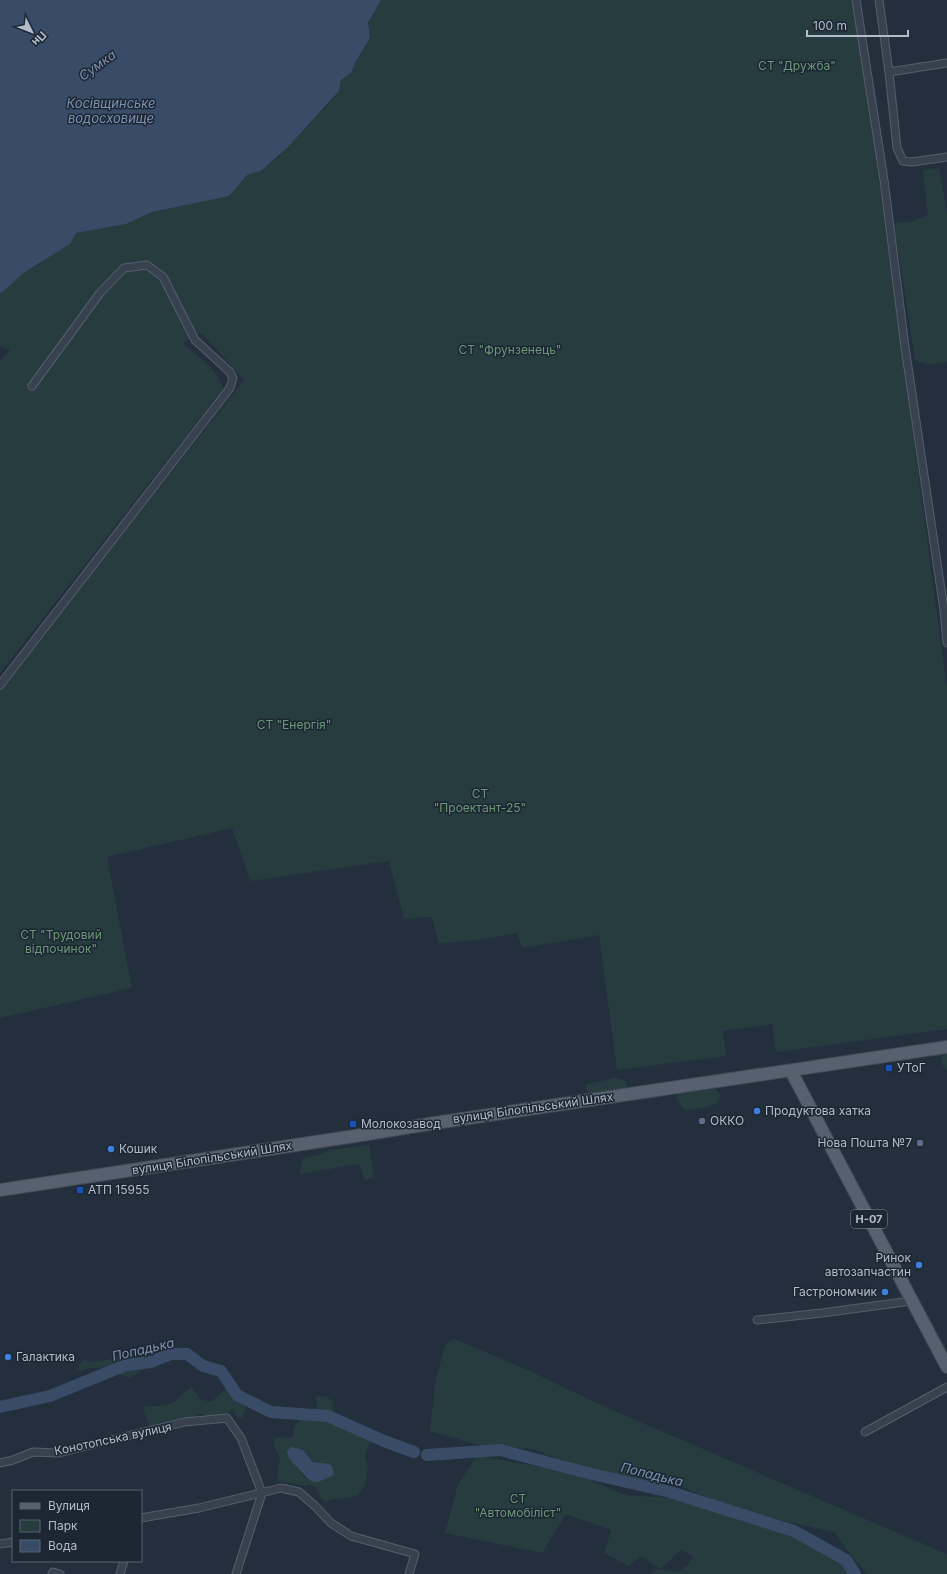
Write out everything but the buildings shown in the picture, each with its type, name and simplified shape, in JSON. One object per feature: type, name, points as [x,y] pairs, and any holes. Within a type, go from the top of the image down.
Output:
[{"type":"main road","name":"вулиця Білопільський Шлях","points":[[0,1190],[442,1122],[947,1048]]},
{"type":"main road","name":"Н-07","points":[[791,1070],[947,1367]]},
{"type":"street","points":[[856,0],[884,180],[905,347],[944,610],[947,643]]},
{"type":"street","points":[[879,0],[889,72],[897,148],[903,161],[912,162],[947,157]]},
{"type":"street","points":[[889,72],[947,63]]},
{"type":"street","points":[[0,685],[230,388],[233,378],[230,372],[196,340],[163,277],[147,265],[124,268],[100,293],[32,386]]},
{"type":"street","points":[[757,1320],[911,1301]]},
{"type":"street","points":[[865,1432],[947,1387]]},
{"type":"street","name":"Конотопська вулиця","points":[[0,1463],[14,1460],[33,1452],[58,1453],[185,1422],[227,1418],[241,1438],[262,1493]]},
{"type":"street","points":[[142,1518],[199,1508],[282,1488],[299,1492],[331,1523],[351,1536],[414,1554],[409,1574]]},
{"type":"street","points":[[236,1574],[262,1493]]},
{"type":"street","points":[[0,1544],[12,1542]]},
{"type":"street","points":[[120,1574],[124,1562]]},
{"type":"green space","name":"СТ \"Фрунзенець\"","points":[[381,0],[855,0],[947,688],[947,1029],[776,1052],[772,1024],[723,1031],[726,1056],[617,1070],[599,935],[522,948],[517,933],[485,939],[439,944],[432,917],[404,919],[389,861],[250,881],[232,828],[107,857],[132,988],[0,1018],[0,689],[244,380],[202,333],[183,343],[211,368],[220,381],[223,389],[0,673],[0,361],[10,350],[0,346],[0,298],[2,297],[0,297],[0,294],[25,272],[43,262],[76,233],[126,224],[152,212],[229,195],[247,175],[261,171],[280,155],[325,108],[339,91],[341,80],[351,73],[356,61],[370,38],[368,23]]},
{"type":"green space","points":[[939,168],[947,213],[947,362],[928,365],[915,360],[894,223],[909,222],[928,215],[923,170]]},
{"type":"green space","points":[[947,1053],[947,1071],[942,1064],[941,1059]]},
{"type":"green space","points":[[616,1078],[624,1080],[627,1088],[592,1094],[587,1089],[586,1084]]},
{"type":"green space","points":[[713,1089],[720,1095],[719,1101],[706,1107],[687,1110],[683,1108],[676,1098],[678,1094]]},
{"type":"green space","points":[[369,1145],[374,1177],[365,1180],[359,1164],[299,1174],[303,1158],[322,1154],[329,1150]]},
{"type":"green space","points":[[454,1339],[528,1370],[605,1407],[947,1554],[947,1574],[868,1574],[852,1557],[834,1532],[739,1511],[678,1485],[630,1481],[599,1473],[532,1449],[479,1445],[430,1431],[436,1377],[446,1344]]},
{"type":"green space","points":[[162,1350],[172,1351],[172,1356],[161,1364],[149,1366],[129,1378],[124,1375],[112,1375],[102,1368],[89,1368],[81,1371],[77,1369],[84,1359],[89,1362],[109,1360],[120,1355],[136,1357],[151,1356]]},
{"type":"green space","points":[[232,1384],[240,1393],[246,1408],[242,1418],[235,1414],[233,1408],[225,1415],[217,1415],[210,1418],[207,1415],[199,1414],[192,1419],[176,1419],[169,1425],[150,1426],[143,1410],[145,1406],[171,1404],[192,1387],[200,1399],[211,1402]]},
{"type":"green space","points":[[316,1397],[327,1397],[333,1402],[333,1418],[337,1425],[357,1427],[369,1431],[370,1443],[365,1455],[368,1466],[365,1486],[357,1495],[349,1498],[333,1499],[325,1502],[321,1498],[316,1487],[278,1481],[277,1473],[280,1458],[273,1443],[277,1437],[289,1438],[293,1436],[295,1426],[298,1422],[317,1407]],"holes":[[[306,1453],[313,1462],[321,1463],[306,1479],[299,1469]]]},
{"type":"green space","name":"СТ \"Автомобіліст\"","points":[[477,1456],[571,1472],[625,1495],[670,1498],[722,1511],[793,1536],[845,1565],[851,1574],[651,1574],[656,1569],[677,1572],[687,1566],[693,1557],[681,1549],[661,1569],[640,1556],[629,1566],[604,1553],[611,1530],[566,1514],[542,1553],[445,1533],[458,1484]]},
{"type":"water","name":"Косівщинське водосховище","points":[[0,0],[381,0],[368,23],[370,38],[356,61],[351,73],[341,80],[339,91],[288,147],[261,171],[247,175],[229,196],[152,212],[126,224],[76,233],[70,244],[25,272],[0,294]]},
{"type":"water","points":[[292,1447],[303,1450],[313,1462],[329,1464],[332,1466],[334,1475],[318,1482],[309,1480],[289,1457],[287,1451]]},
{"type":"waterway","name":"Попадька","points":[[0,1407],[50,1396],[126,1365],[151,1362],[171,1354],[187,1354],[203,1366],[221,1371],[237,1395],[271,1412],[328,1416],[384,1441],[414,1452]]},
{"type":"waterway","name":"Попадька","points":[[427,1455],[500,1450],[592,1474],[670,1492],[794,1531],[846,1560],[855,1574]]},
{"type":"place","name":"УТоГ","points":[[889,1068]]},
{"type":"place","name":"Продуктова хатка","points":[[757,1111]]},
{"type":"place","name":"ОККО","points":[[702,1121]]},
{"type":"place","name":"Молокозавод","points":[[353,1124]]},
{"type":"place","name":"Нова Пошта №7","points":[[920,1143]]},
{"type":"place","name":"Кошик","points":[[111,1149]]},
{"type":"place","name":"АТП 15955","points":[[80,1190]]},
{"type":"place","name":"Ринок автозапчастин","points":[[919,1265]]},
{"type":"place","name":"Гастрономчик","points":[[885,1292]]},
{"type":"place","name":"Галактика","points":[[8,1357]]},
{"type":"water label","name":"Сумка","points":[[97,65]]},
{"type":"park label","name":"СТ \"Дружба\"","points":[[797,66]]},
{"type":"park label","name":"СТ \"Енергія\"","points":[[294,725]]},
{"type":"park label","name":"СТ \"Проектант-25\"","points":[[480,801]]},
{"type":"park label","name":"СТ \"Трудовий відпочинок\"","points":[[61,942]]}]
